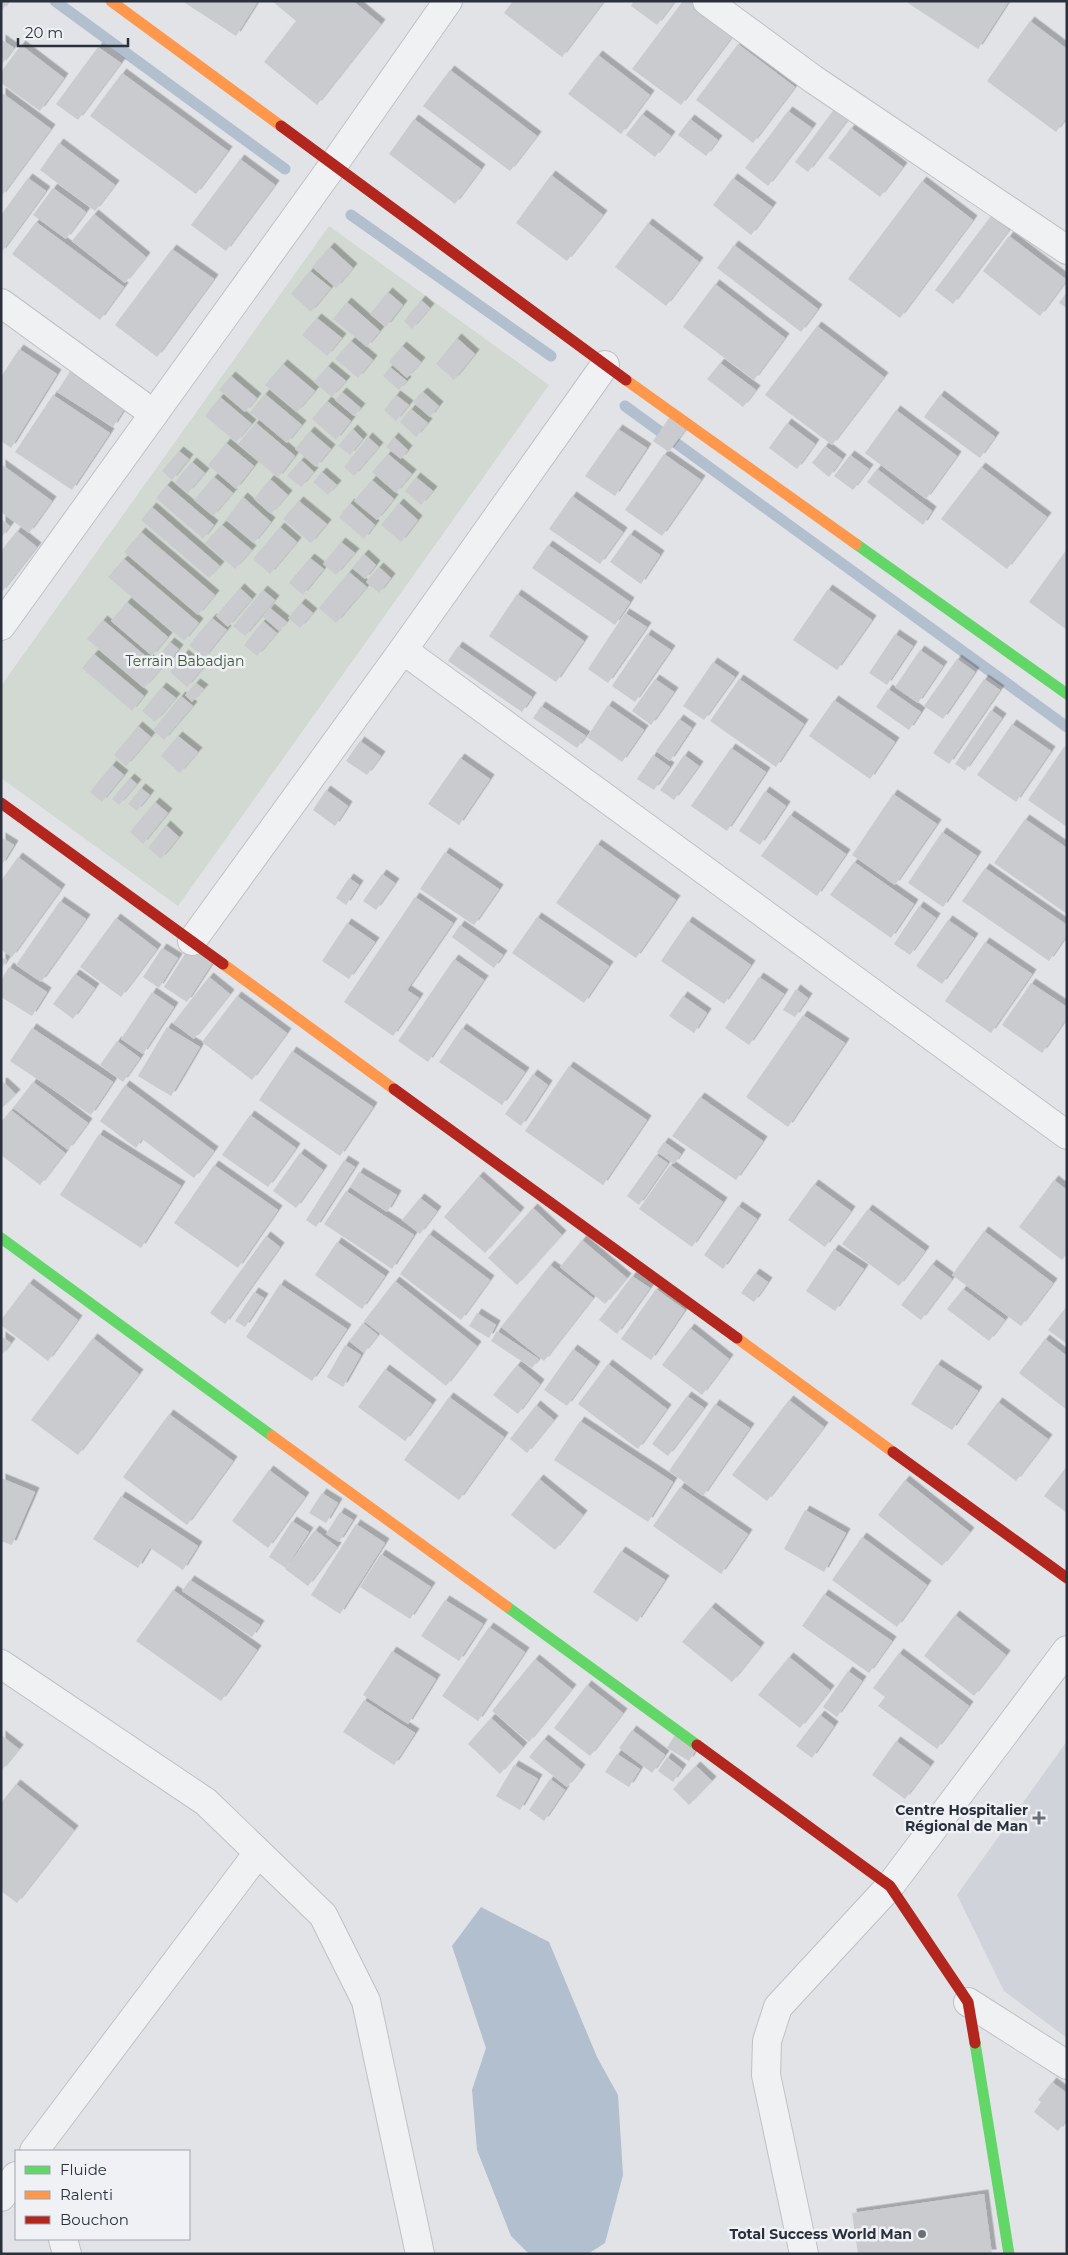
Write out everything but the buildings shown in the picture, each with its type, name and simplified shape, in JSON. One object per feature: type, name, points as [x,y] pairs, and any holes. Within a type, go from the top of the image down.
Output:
[{"type":"street","points":[[111,1],[605,365],[1067,694]]},
{"type":"street","points":[[1,626],[334,164],[448,1]]},
{"type":"street","points":[[707,1],[813,79],[1067,250]]},
{"type":"street","points":[[1,303],[154,414]]},
{"type":"street","points":[[192,941],[605,365]]},
{"type":"street","points":[[402,650],[1067,1135]]},
{"type":"street","points":[[1,802],[1067,1578]]},
{"type":"street","points":[[1,1238],[890,1886],[968,2002],[1067,2065]]},
{"type":"street","points":[[804,2254],[766,2075],[767,2041],[778,2007],[890,1886],[1067,1650]]},
{"type":"street","points":[[1,1664],[206,1802],[323,1916],[366,2001],[420,2254]]},
{"type":"street","points":[[38,2149],[258,1852]]},
{"type":"street","points":[[968,2002],[1009,2254]]},
{"type":"street","points":[[1,2197],[15,2177]]},
{"type":"street","points":[[63,2240],[67,2254]]},
{"type":"shaded area","name":"Centre Hospitalier Régional de Man","points":[[1067,1741],[1067,2038],[1004,1991],[957,1895]]},
{"type":"green space","name":"Terrain Babadjan","points":[[329,226],[549,385],[178,906],[1,778],[1,686]]},
{"type":"water","points":[[481,1907],[549,1942],[597,2057],[618,2095],[623,2175],[605,2243],[588,2254],[529,2254],[511,2236],[477,2150],[472,2090],[486,2048],[452,1946]]},
{"type":"waterway","points":[[55,1],[285,169]]},
{"type":"waterway","points":[[351,215],[551,356]]},
{"type":"waterway","points":[[625,406],[1067,727]]},
{"type":"traffic: fast","points":[[856,544],[1067,694]]},
{"type":"traffic: fast","points":[[1,1238],[272,1436]]},
{"type":"traffic: fast","points":[[506,1606],[697,1745]]},
{"type":"traffic: fast","points":[[975,2043],[1009,2254]]},
{"type":"traffic: slow","points":[[111,1],[281,126]]},
{"type":"traffic: slow","points":[[626,380],[856,544]]},
{"type":"traffic: slow","points":[[223,964],[394,1089]]},
{"type":"traffic: slow","points":[[737,1338],[893,1452]]},
{"type":"traffic: slow","points":[[272,1436],[506,1606]]},
{"type":"traffic: jam","points":[[281,126],[626,380]]},
{"type":"traffic: jam","points":[[1,803],[223,964]]},
{"type":"traffic: jam","points":[[394,1089],[737,1338]]},
{"type":"traffic: jam","points":[[893,1452],[1067,1578]]},
{"type":"traffic: jam","points":[[697,1745],[890,1886],[968,2002],[975,2043]]},
{"type":"place","name":"Centre Hospitalier Régional de Man","points":[[1039,1818]]},
{"type":"place","name":"Total Success World Man","points":[[922,2234]]}]
